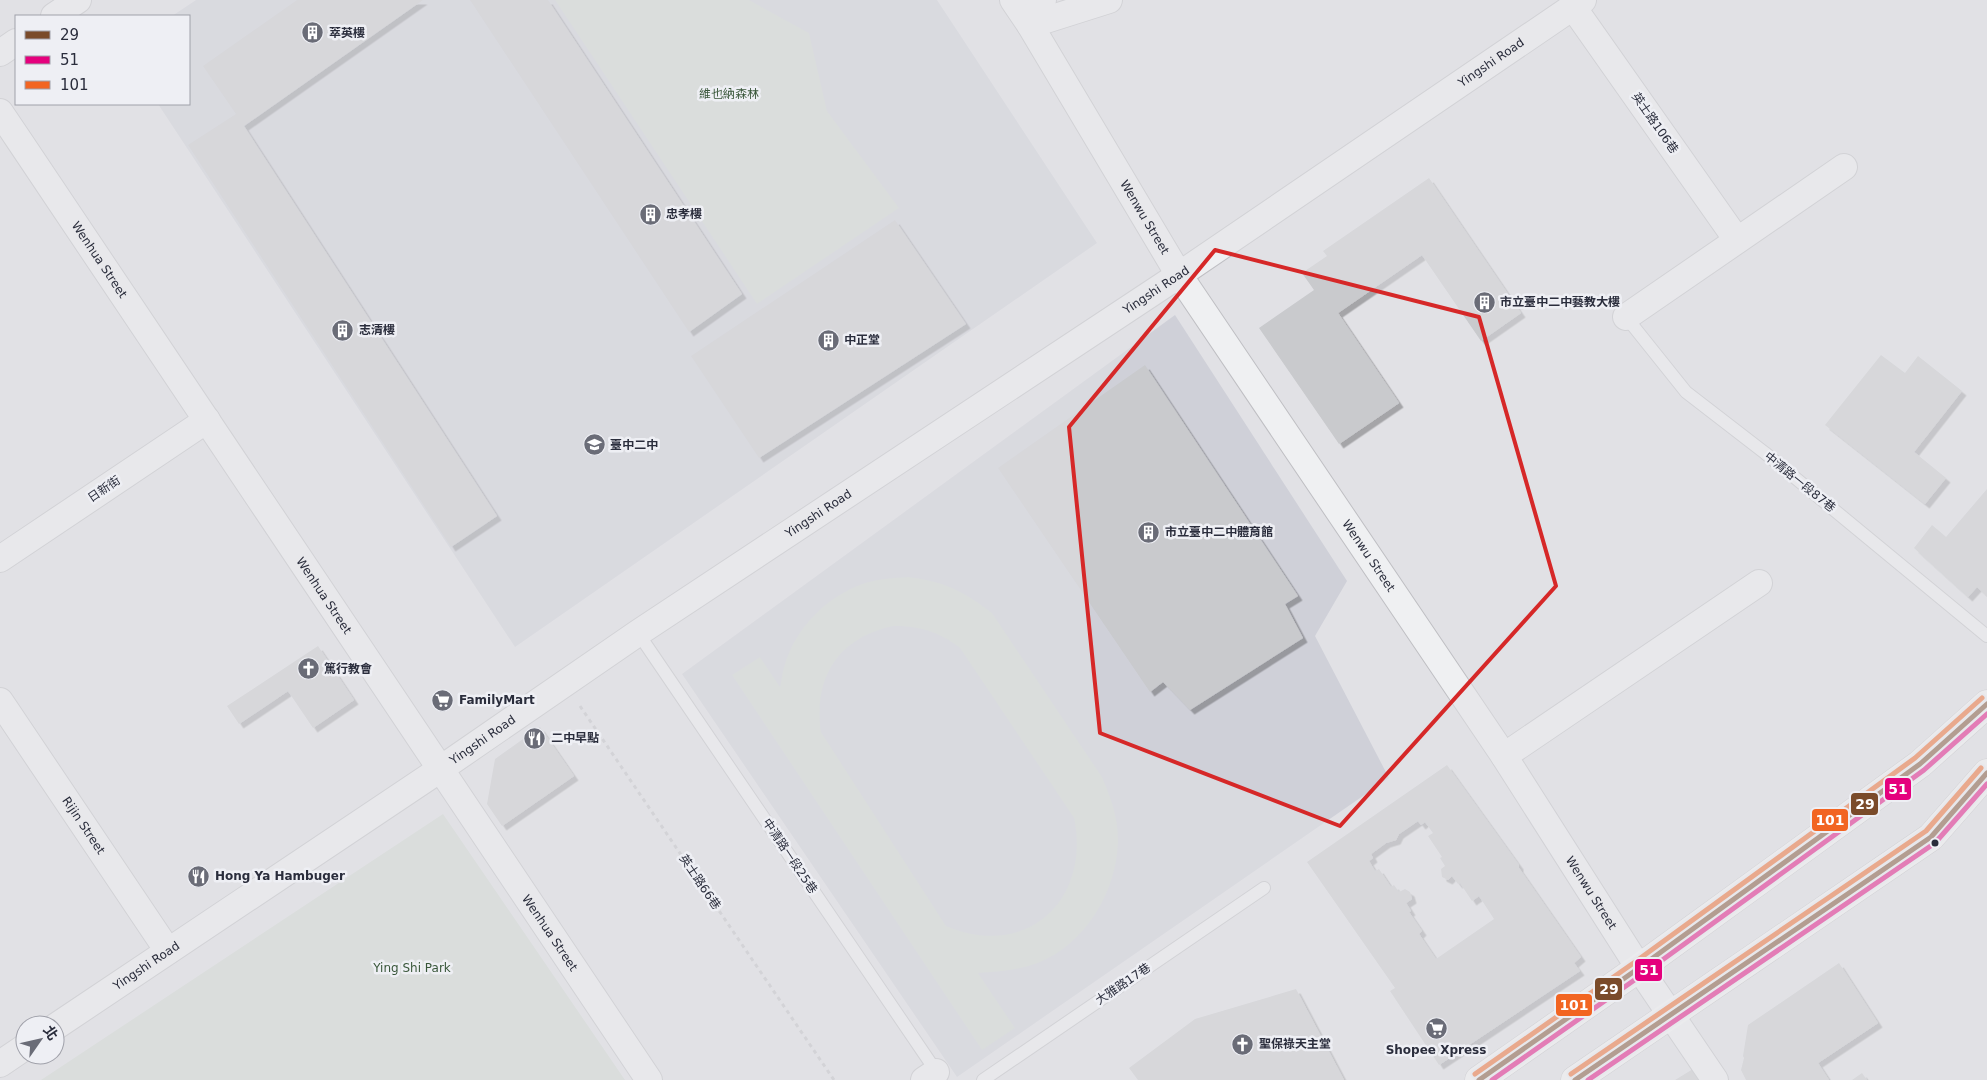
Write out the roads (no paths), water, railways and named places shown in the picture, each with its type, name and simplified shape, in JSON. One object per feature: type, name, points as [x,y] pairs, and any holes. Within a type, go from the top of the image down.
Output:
[{"type":"main road","points":[[1479,1080],[1639,968],[1920,764],[1987,704]]},
{"type":"main road","points":[[1575,1080],[1931,837],[1987,773]]},
{"type":"street","points":[[56,15],[78,0]]},
{"type":"street","name":"Wenwu Street","points":[[1013,0],[1180,275],[1504,756],[1639,968],[1715,1080]]},
{"type":"street","points":[[1030,26],[1043,0]]},
{"type":"street","points":[[1030,26],[1109,0]]},
{"type":"street","name":"英士路106巷","points":[[1578,3],[1737,240]]},
{"type":"street","name":"Yingshi Road","points":[[65,1020],[439,770],[638,633],[1180,275],[1578,3]]},
{"type":"street","points":[[0,53],[15,43]]},
{"type":"street","name":"Wenhua Street","points":[[0,112],[439,770],[650,1080]]},
{"type":"street","points":[[1626,317],[1844,167]]},
{"type":"street","name":"日新街","points":[[0,559],[207,420]]},
{"type":"street","points":[[1504,756],[1759,583]]},
{"type":"street","name":"Rijin Street","points":[[0,701],[168,951]]},
{"type":"street","points":[[0,1064],[15,1054]]},
{"type":"lane","name":"中清路一段87巷","points":[[1626,317],[1686,392],[1765,453],[1987,636]]},
{"type":"lane","name":"中清路一段25巷","points":[[638,633],[934,1077]]},
{"type":"lane","name":"大雅路17巷","points":[[983,1080],[1264,888]]},
{"type":"place","name":"萃英樓","points":[[313,33]]},
{"type":"place","name":"忠孝樓","points":[[650,214]]},
{"type":"place","name":"市立臺中二中藝教大樓","points":[[1484,302]]},
{"type":"place","name":"志清樓","points":[[343,330]]},
{"type":"place","name":"中正堂","points":[[828,340]]},
{"type":"place","name":"臺中二中","points":[[594,445]]},
{"type":"place","name":"市立臺中二中體育館","points":[[1149,532]]},
{"type":"place","name":"篤行教會","points":[[308,669]]},
{"type":"place","name":"FamilyMart","points":[[443,700]]},
{"type":"place","name":"二中早點","points":[[535,738]]},
{"type":"place","name":"Hong Ya Hambuger","points":[[199,876]]},
{"type":"place","name":"Shopee Xpress","points":[[1436,1029]]},
{"type":"place","name":"聖保祿天主堂","points":[[1243,1044]]},
{"type":"park label","name":"維也納森林","points":[[729,94]]},
{"type":"park label","name":"Ying Shi Park","points":[[412,968]]}]
